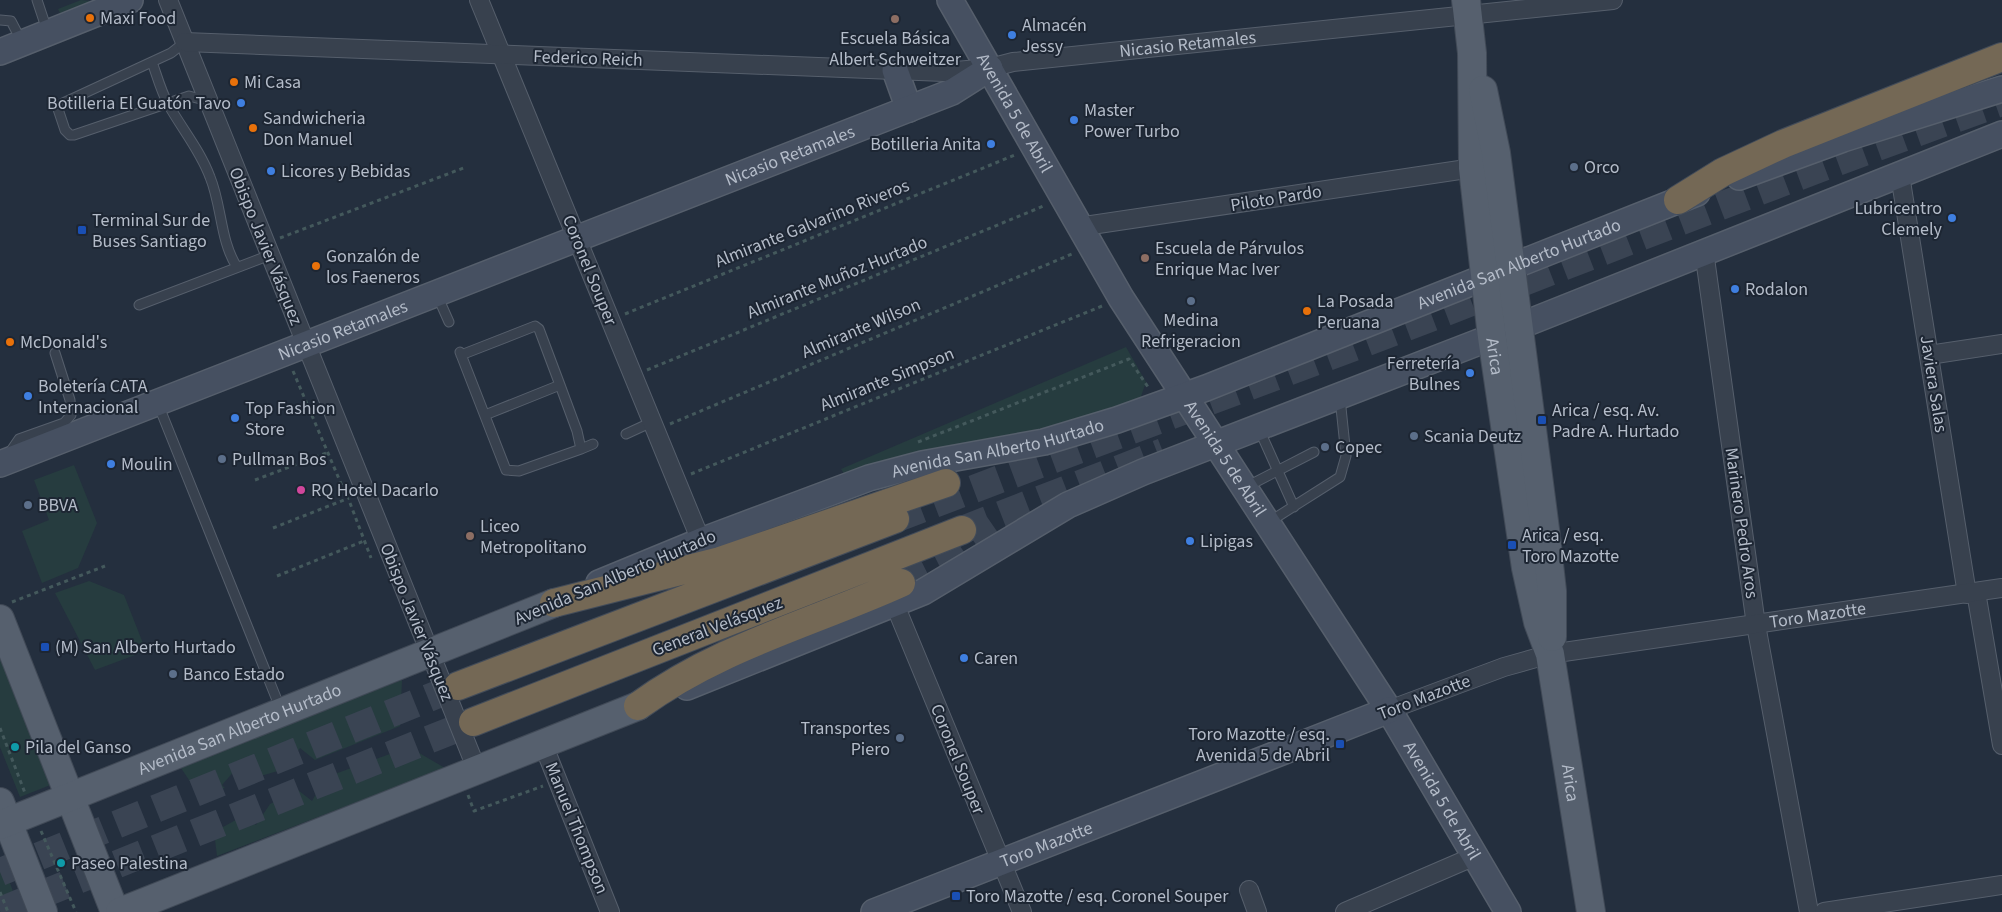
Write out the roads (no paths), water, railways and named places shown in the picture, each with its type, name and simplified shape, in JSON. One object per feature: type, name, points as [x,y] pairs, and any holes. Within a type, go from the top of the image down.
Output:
[{"type":"highway","points":[[1678,200],[1723,172],[1782,144],[2002,57]]},
{"type":"highway","points":[[554,603],[720,561],[946,483]]},
{"type":"highway","name":"General Velásquez","points":[[458,686],[895,519]]},
{"type":"highway","name":"General Velásquez","points":[[473,722],[962,530]]},
{"type":"highway","points":[[638,706],[680,677],[715,658],[898,594]]},
{"type":"main road","name":"Arica","points":[[1467,8],[1472,53],[1473,168],[1492,336],[1526,568],[1538,622],[1550,654],[1591,912]]},
{"type":"main road","name":"Arica","points":[[1472,53],[1496,154],[1552,591],[1553,625],[1550,654]]},
{"type":"main road","name":"Avenida San Alberto Hurtado","points":[[3,817],[70,796],[554,603]]},
{"type":"main road","points":[[4,611],[70,796],[115,912]]},
{"type":"main road","points":[[120,912],[638,706]]},
{"type":"main road","points":[[3,817],[43,912]]},
{"type":"street","name":"Obispo Javier Vásquez","points":[[168,0],[381,535],[430,653],[469,773]]},
{"type":"street","name":"Coronel Souper","points":[[479,0],[576,237],[661,423],[701,541]]},
{"type":"street","name":"Avenida 5 de Abril","points":[[950,0],[1078,227],[1121,298],[1217,442],[1389,710],[1508,912]]},
{"type":"street","name":"Nicasio Retamales","points":[[2,463],[576,237],[957,90],[990,68],[1013,62],[1467,8],[1613,0]]},
{"type":"street","points":[[11,47],[119,2]]},
{"type":"street","name":"Federico Reich","points":[[186,42],[944,72],[990,68]]},
{"type":"street","points":[[895,70],[909,109]]},
{"type":"street","name":"Avenida San Alberto Hurtado","points":[[554,603],[701,541],[845,486],[895,470],[1073,435],[1185,396],[1678,200],[1843,139],[2002,89]]},
{"type":"street","points":[[898,594],[953,576],[1068,505],[1217,442],[1518,326],[2002,134]]},
{"type":"street","name":"Piloto Pardo","points":[[1078,227],[1473,168]]},
{"type":"street","name":"Javiera Salas","points":[[1900,175],[1929,355],[1971,593],[2001,737]]},
{"type":"street","name":"Marinero Pedro Aros","points":[[1704,251],[1756,625],[1809,912]]},
{"type":"street","points":[[1929,355],[2002,344]]},
{"type":"street","name":"Toro Mazotte","points":[[885,910],[1001,862],[1504,667],[1550,654],[2002,588]]},
{"type":"street","name":"Coronel Souper","points":[[898,594],[1022,912]]},
{"type":"street","name":"Manuel Thompson","points":[[543,744],[610,912]]},
{"type":"street","points":[[1345,912],[1475,856]]},
{"type":"street","points":[[1824,912],[2002,885]]},
{"type":"street","points":[[1249,890],[1257,912]]},
{"type":"lane","points":[[37,0],[48,32]]},
{"type":"lane","points":[[0,20],[11,21],[11,47]]},
{"type":"lane","points":[[186,42],[171,53],[62,103],[58,109],[62,122],[67,133],[74,134],[189,96],[209,101]]},
{"type":"lane","points":[[152,62],[168,104],[200,155],[211,178],[223,222],[226,244],[237,267]]},
{"type":"lane","points":[[139,306],[270,255]]},
{"type":"lane","points":[[436,293],[449,322]]},
{"type":"lane","points":[[581,449],[577,431],[539,329],[535,326],[460,354],[506,470],[519,471],[581,449],[593,444]]},
{"type":"lane","points":[[2,463],[19,439],[64,423],[71,415],[70,400],[55,353]]},
{"type":"lane","points":[[485,415],[560,385]]},
{"type":"lane","points":[[1268,523],[1340,477],[1346,456],[1339,438],[1339,395]]},
{"type":"lane","points":[[158,402],[282,712]]},
{"type":"lane","points":[[626,434],[661,423]]},
{"type":"lane","points":[[1258,426],[1294,507]]},
{"type":"lane","points":[[1246,487],[1314,452]]},
{"type":"tunnel","points":[[895,519],[1333,355],[1774,186],[2002,102]]},
{"type":"tunnel","points":[[962,530],[1163,452]]},
{"type":"tunnel","points":[[901,583],[943,562],[994,527]]},
{"type":"tunnel","points":[[0,872],[458,686]]},
{"type":"tunnel","points":[[0,911],[473,722]]},
{"type":"place","name":"Maxi Food","points":[[90,18]]},
{"type":"place","name":"Escuela Básica Albert Schweitzer","points":[[895,19]]},
{"type":"place","name":"Almacén Jessy","points":[[1012,35]]},
{"type":"place","name":"Mi Casa","points":[[234,82]]},
{"type":"place","name":"Botilleria El Guatón Tavo","points":[[241,103]]},
{"type":"place","name":"Master Power Turbo","points":[[1074,120]]},
{"type":"place","name":"Sandwicheria Don Manuel","points":[[253,128]]},
{"type":"place","name":"Botilleria Anita","points":[[991,144]]},
{"type":"place","name":"Orco","points":[[1574,167]]},
{"type":"place","name":"Licores y Bebidas","points":[[271,171]]},
{"type":"place","name":"Lubricentro Clemely","points":[[1952,218]]},
{"type":"place","name":"Terminal Sur de Buses Santiago","points":[[82,230]]},
{"type":"place","name":"Escuela de Párvulos Enrique Mac Iver","points":[[1145,258]]},
{"type":"place","name":"Gonzalón de los Faeneros","points":[[316,266]]},
{"type":"place","name":"Rodalon","points":[[1735,289]]},
{"type":"place","name":"Medina Refrigeracion","points":[[1191,301]]},
{"type":"place","name":"La Posada Peruana","points":[[1307,311]]},
{"type":"place","name":"McDonald's","points":[[10,342]]},
{"type":"place","name":"Ferretería Bulnes","points":[[1470,373]]},
{"type":"place","name":"Boletería CATA Internacional","points":[[28,396]]},
{"type":"place","name":"Top Fashion Store","points":[[235,418]]},
{"type":"place","name":"Arica / esq. Av. Padre A. Hurtado","points":[[1542,420]]},
{"type":"place","name":"Scania Deutz","points":[[1414,436]]},
{"type":"place","name":"Copec","points":[[1325,447]]},
{"type":"place","name":"Pullman Bos","points":[[222,459]]},
{"type":"place","name":"Moulin","points":[[111,464]]},
{"type":"place","name":"RQ Hotel Dacarlo","points":[[301,490]]},
{"type":"place","name":"BBVA","points":[[28,505]]},
{"type":"place","name":"Liceo Metropolitano","points":[[470,536]]},
{"type":"place","name":"Lipigas","points":[[1190,541]]},
{"type":"place","name":"Arica / esq. Toro Mazotte","points":[[1512,545]]},
{"type":"place","name":"(M) San Alberto Hurtado","points":[[45,647]]},
{"type":"place","name":"Caren","points":[[964,658]]},
{"type":"place","name":"Banco Estado","points":[[173,674]]},
{"type":"place","name":"Transportes Piero","points":[[900,738]]},
{"type":"place","name":"Toro Mazotte / esq. Avenida 5 de Abril","points":[[1340,744]]},
{"type":"place","name":"Pila del Ganso","points":[[15,747]]},
{"type":"place","name":"Paseo Palestina","points":[[61,863]]},
{"type":"place","name":"Toro Mazotte / esq. Coronel Souper","points":[[956,896]]}]
